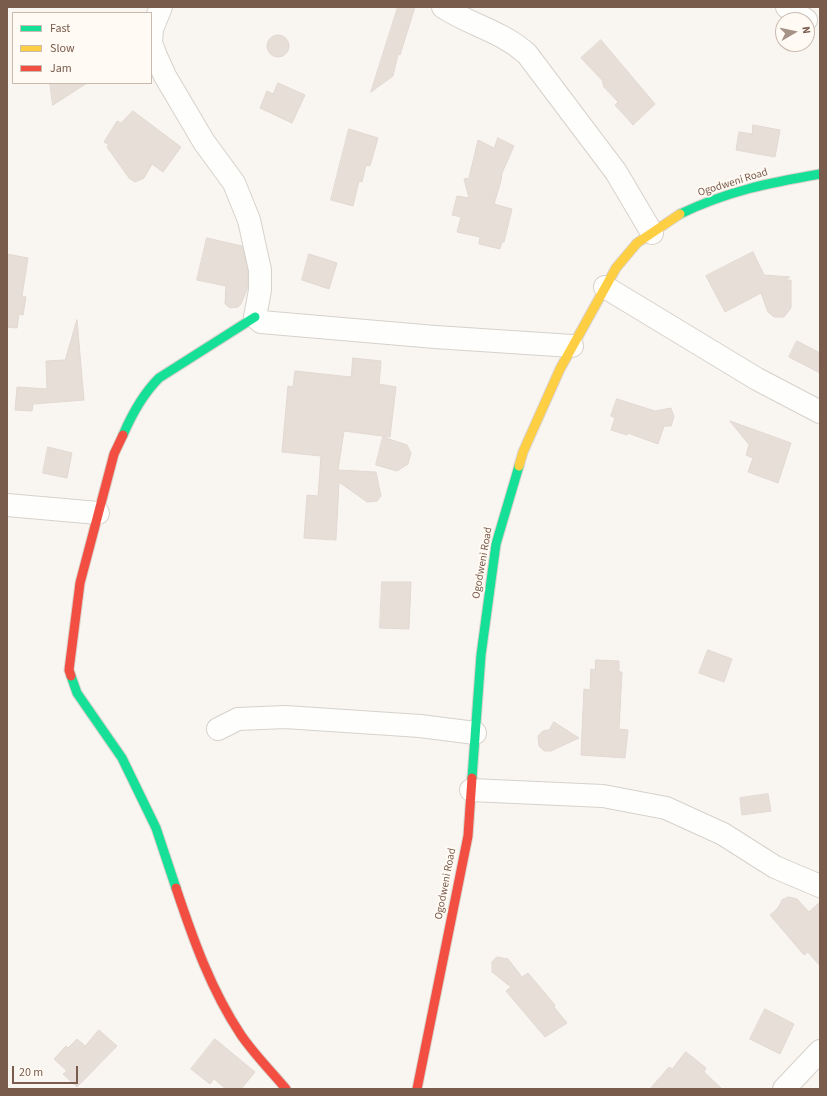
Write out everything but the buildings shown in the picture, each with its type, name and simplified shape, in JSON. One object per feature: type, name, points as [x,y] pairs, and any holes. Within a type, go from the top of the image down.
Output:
[{"type":"street","points":[[152,29],[161,7]]},
{"type":"street","points":[[443,7],[456,16],[507,38],[527,54],[616,172],[652,233]]},
{"type":"street","points":[[152,46],[166,76],[204,142],[234,183],[249,220],[260,270],[260,290],[255,317],[159,378],[147,390],[132,414],[114,454],[98,513],[78,599],[69,670],[77,693],[122,758],[156,828],[196,948],[222,1004],[242,1036],[286,1089]]},
{"type":"street","name":"Ogodweni Road","points":[[417,1089],[468,836],[481,655],[496,544],[523,452],[560,369],[572,346],[616,268],[637,243],[673,218],[709,200],[761,184],[820,174]]},
{"type":"street","points":[[605,287],[756,379],[820,412]]},
{"type":"street","points":[[255,317],[261,322],[435,337],[572,346]]},
{"type":"street","points":[[7,505],[98,513]]},
{"type":"street","points":[[218,729],[238,719],[285,717],[420,726],[475,733]]},
{"type":"street","points":[[471,790],[603,796],[666,808],[724,834],[775,867],[820,886]]},
{"type":"street","points":[[784,1089],[820,1051]]},
{"type":"traffic: fast","points":[[680,214],[715,199],[748,189],[820,174]]},
{"type":"traffic: fast","points":[[123,435],[138,405],[147,391],[159,378],[255,317]]},
{"type":"traffic: fast","points":[[472,778],[481,655],[496,544],[519,466]]},
{"type":"traffic: fast","points":[[71,676],[77,693],[122,758],[156,828],[176,888]]},
{"type":"traffic: slow","points":[[519,466],[523,452],[560,369],[616,268],[637,243],[680,214]]},
{"type":"traffic: jam","points":[[71,676],[69,670],[80,583],[114,454],[123,435]]},
{"type":"traffic: jam","points":[[417,1089],[468,836],[472,778]]},
{"type":"traffic: jam","points":[[176,888],[196,945],[230,1018],[257,1056],[286,1089]]}]
